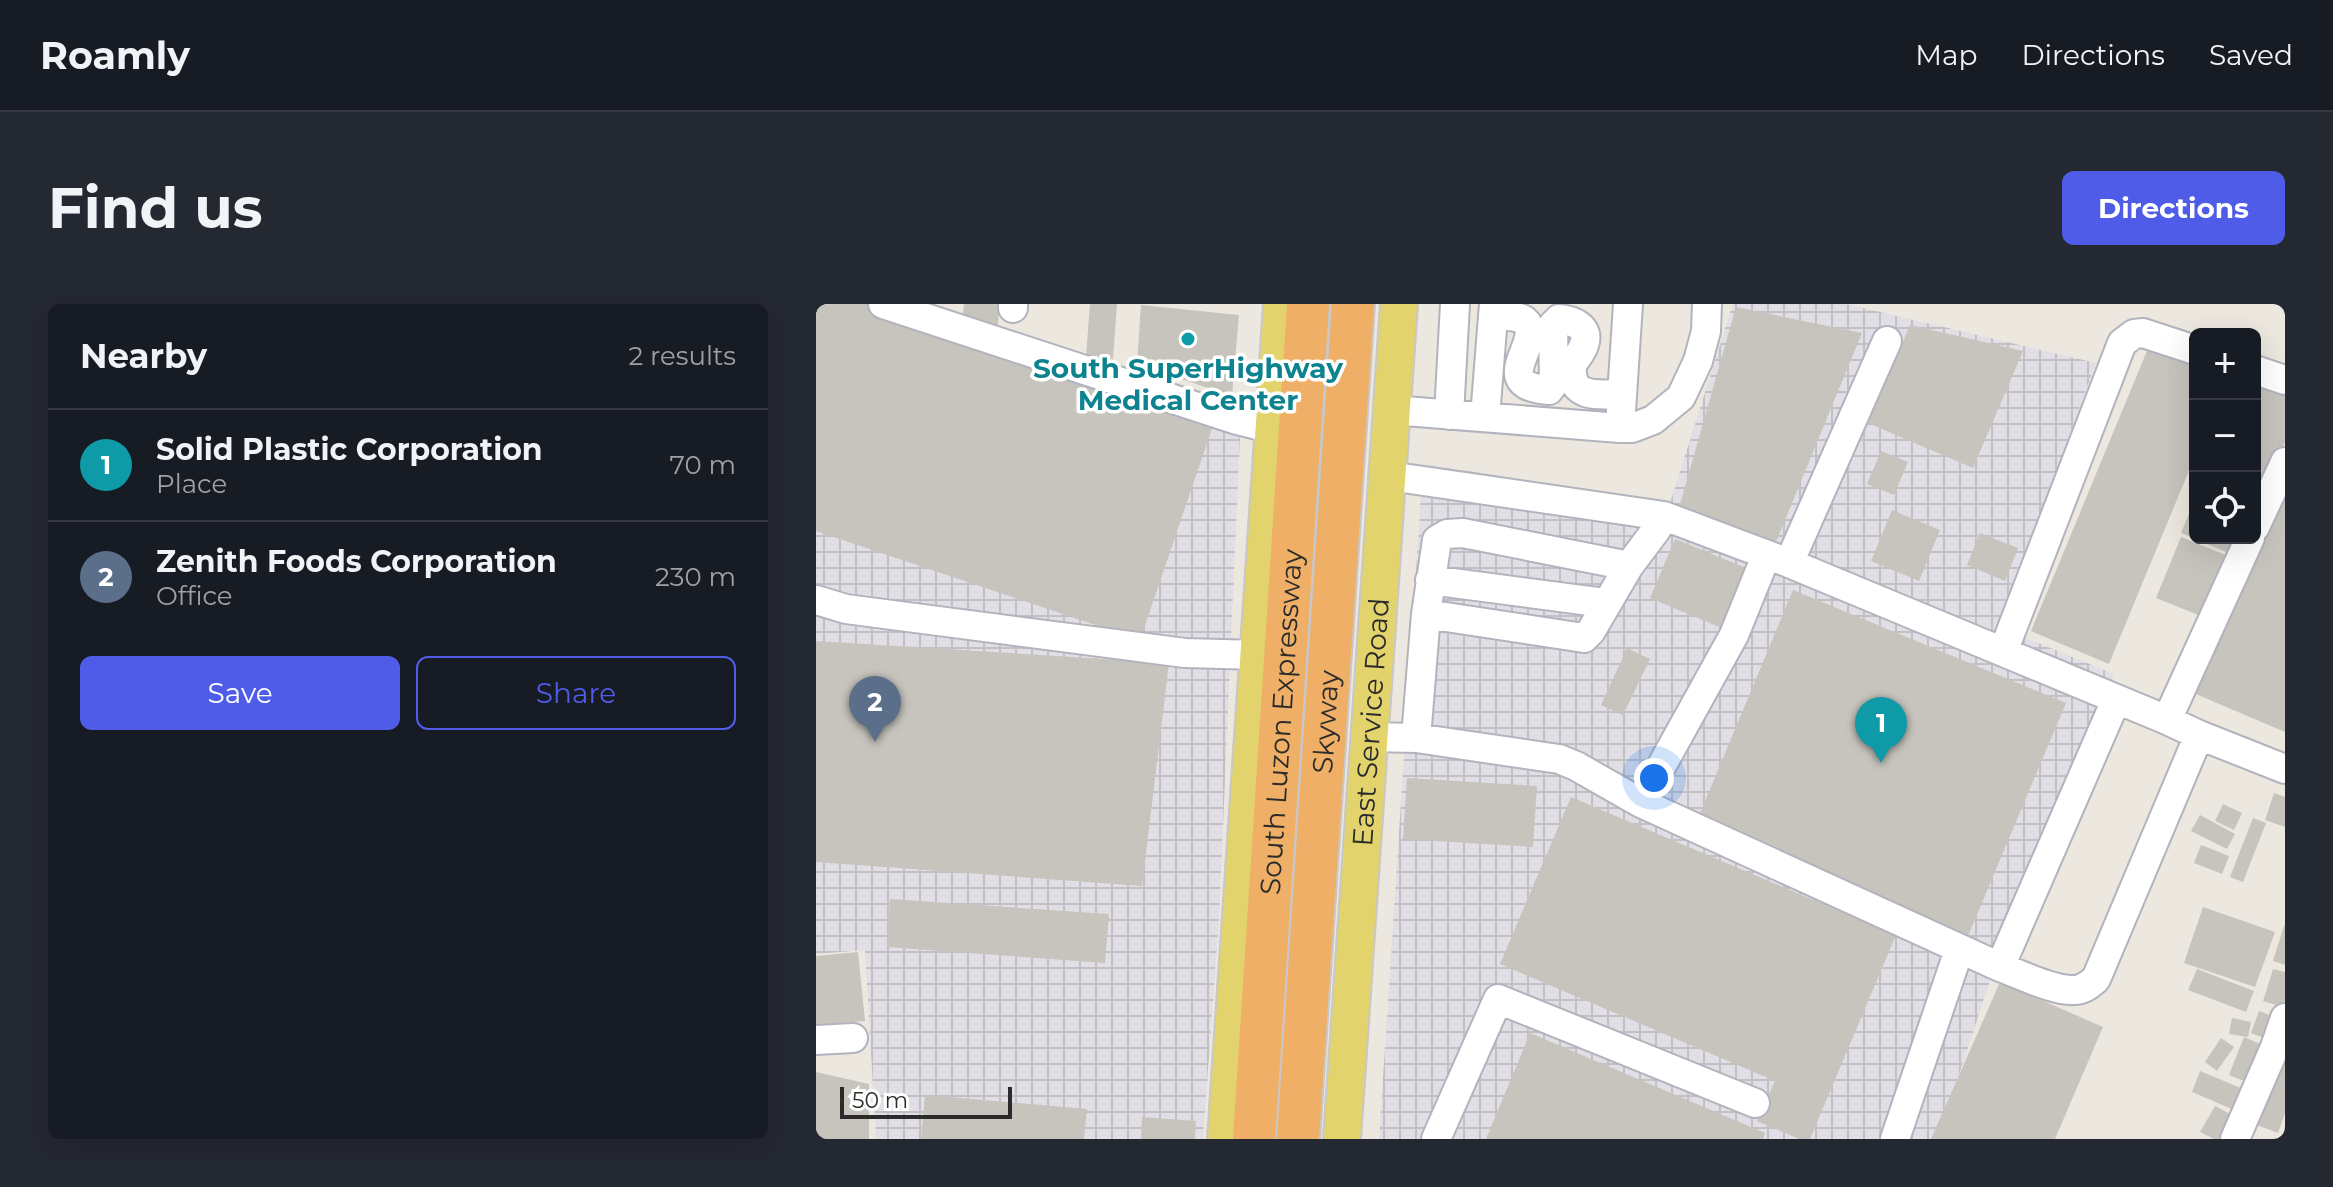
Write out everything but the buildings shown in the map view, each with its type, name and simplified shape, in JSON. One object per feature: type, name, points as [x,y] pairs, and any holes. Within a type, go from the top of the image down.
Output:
[{"type":"highway","name":"South Luzon Expressway","points":[[1254,1139],[1308,304]]},
{"type":"highway","name":"Skyway","points":[[1271,1139],[1326,304]]},
{"type":"highway","name":"Skyway","points":[[1298,1139],[1353,304]]},
{"type":"highway","name":"South Luzon Expressway","points":[[1312,1139],[1365,304]]},
{"type":"main road","points":[[1226,1139],[1282,304]]},
{"type":"main road","name":"East Service Road","points":[[1342,1139],[1389,476],[1421,413],[1399,304]]},
{"type":"street","points":[[883,304],[1237,420],[1273,429]]},
{"type":"street","points":[[1455,304],[1421,413],[1620,428],[1640,426],[1653,420],[1681,397],[1698,361],[1706,331],[1707,304]]},
{"type":"street","points":[[1620,428],[1628,304]]},
{"type":"street","points":[[1485,417],[1493,310],[1524,320],[1531,330],[1518,370],[1523,381],[1534,389],[1549,390],[1554,383],[1553,325],[1559,319],[1573,320],[1581,327],[1585,338],[1584,347],[1571,369],[1574,384],[1581,391],[1593,394],[1622,394]]},
{"type":"street","points":[[2003,652],[2122,343],[2134,334],[2143,333],[2189,348]]},
{"type":"street","points":[[1641,803],[1778,560],[1887,341]]},
{"type":"street","points":[[2261,372],[2285,380]]},
{"type":"street","points":[[2261,514],[2285,462]]},
{"type":"street","points":[[1389,476],[1664,516],[2285,769]]},
{"type":"street","points":[[1426,614],[1584,638],[1664,516]]},
{"type":"street","points":[[1416,738],[1426,614],[1437,540],[1447,534],[1463,533],[1629,566]]},
{"type":"street","points":[[2167,720],[2247,544]]},
{"type":"street","points":[[1430,580],[1605,603]]},
{"type":"street","points":[[816,600],[846,609],[1185,653],[1259,655]]},
{"type":"street","points":[[2000,967],[2116,700]]},
{"type":"street","points":[[1370,737],[1416,738],[1559,759],[1641,803],[1959,950],[2058,988],[2072,990],[2085,988],[2096,979],[2199,735]]},
{"type":"street","points":[[1895,1139],[1959,950]]},
{"type":"street","points":[[1436,1139],[1498,999],[1755,1103]]},
{"type":"street","points":[[2235,1139],[2285,1018]]},
{"type":"street","points":[[816,1040],[853,1038]]},
{"type":"shaded area","points":[[816,304],[932,304],[1241,413],[1219,918],[1203,1139],[876,1139],[865,950],[816,954]]},
{"type":"shaded area","points":[[1733,304],[1846,304],[2096,363],[1999,627],[2114,674],[2004,938],[1938,1139],[1379,1139],[1423,464],[1670,503]]},
{"type":"place","name":"South SuperHighway Medical Center","points":[[1188,339]]},
{"type":"place","name":"Zenith Foods Corporation","points":[[875,742]]},
{"type":"place","name":"Solid Plastic Corporation","points":[[1881,763]]}]
